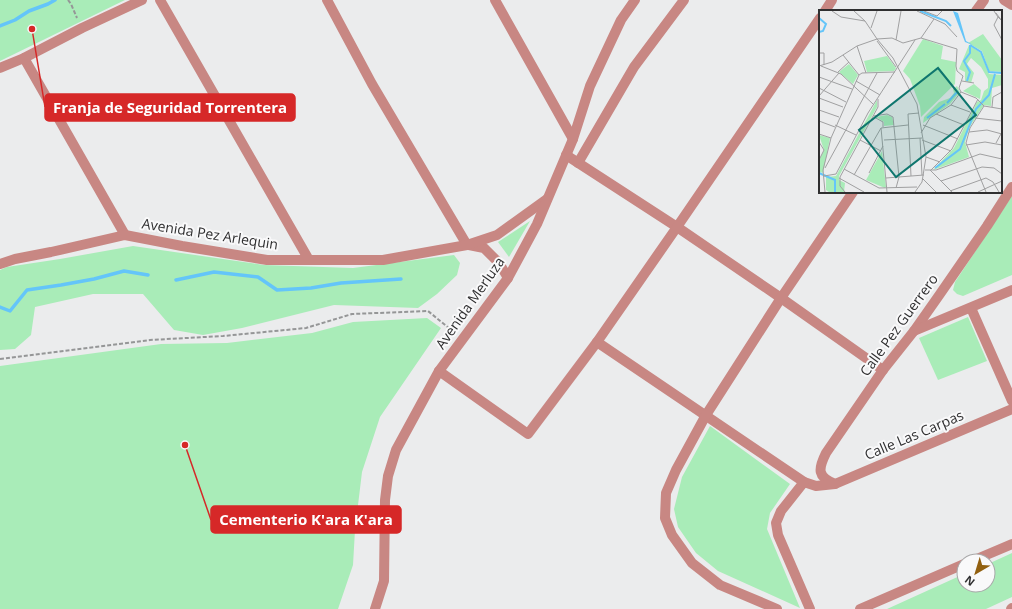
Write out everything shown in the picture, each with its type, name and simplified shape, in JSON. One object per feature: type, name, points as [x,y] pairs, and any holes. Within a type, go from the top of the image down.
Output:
[{"type":"street","points":[[0,68],[24,58],[82,28],[142,0]]},
{"type":"street","points":[[160,0],[309,260]]},
{"type":"street","points":[[327,0],[372,84],[467,245]]},
{"type":"street","points":[[495,0],[573,139]]},
{"type":"street","name":"Avenida Merluza","points":[[375,609],[384,581],[385,500],[388,476],[396,450],[438,371],[508,278],[536,224],[573,139],[590,86],[621,20],[635,0]]},
{"type":"street","points":[[578,163],[634,67],[684,0]]},
{"type":"street","points":[[826,10],[832,0]]},
{"type":"street","points":[[977,10],[984,0]]},
{"type":"street","points":[[1004,0],[1012,5]]},
{"type":"street","points":[[438,371],[528,434],[596,342],[677,227],[819,19]]},
{"type":"street","points":[[24,58],[125,235]]},
{"type":"street","points":[[566,155],[677,227],[883,370]]},
{"type":"street","name":"Calle Pez Guerrero","points":[[831,483],[821,475],[820,469],[830,447],[883,370],[914,331],[987,226],[1012,187]]},
{"type":"street","points":[[777,609],[720,585],[692,563],[672,535],[665,518],[666,493],[676,470],[706,416],[781,298],[852,193]]},
{"type":"street","name":"Avenida Pez Arlequin","points":[[0,264],[15,259],[125,235],[267,260],[383,260],[467,245],[496,236],[547,199]]},
{"type":"street","name":"Avenida Pez Arlequin","points":[[467,245],[484,248],[499,263],[508,278]]},
{"type":"street","points":[[914,331],[1012,290]]},
{"type":"street","points":[[971,308],[1012,401]]},
{"type":"street","points":[[596,342],[804,482],[781,511],[776,524],[778,535],[810,609]]},
{"type":"street","name":"Calle Las Carpas","points":[[804,482],[816,486],[831,483],[1012,409]]},
{"type":"street","points":[[991,553],[1012,544]]},
{"type":"street","points":[[860,609],[956,567]]},
{"type":"path","points":[[68,0],[82,28]]},
{"type":"path","points":[[0,359],[150,340],[223,336],[306,328],[352,314],[428,311],[462,339]]},
{"type":"green space","points":[[0,0],[125,0],[0,61]]},
{"type":"green space","points":[[1012,196],[1012,275],[963,296],[957,294],[953,290],[955,282]]},
{"type":"green space","points":[[530,221],[509,257],[498,242]]},
{"type":"green space","points":[[133,246],[264,265],[353,268],[454,255],[460,263],[457,275],[437,294],[418,308],[334,305],[242,328],[203,335],[174,330],[143,294],[93,294],[35,307],[31,335],[15,349],[0,350],[0,270],[7,267]]},
{"type":"green space","points":[[968,317],[987,361],[938,380],[919,338]]},
{"type":"green space","points":[[427,318],[441,328],[380,417],[362,472],[355,530],[353,565],[338,609],[0,609],[0,366],[161,344],[227,343],[312,333],[353,322]]},
{"type":"green space","points":[[710,426],[790,484],[770,513],[767,529],[800,608],[718,571],[696,553],[678,527],[674,509],[682,477]]},
{"type":"green space","points":[[1012,553],[1012,597],[986,609],[887,609],[956,578],[956,593],[996,593],[996,560]]},
{"type":"waterway","points":[[0,26],[55,0]]},
{"type":"waterway","points":[[0,307],[10,311],[27,290],[94,279],[124,271],[148,275]]},
{"type":"waterway","points":[[176,280],[214,272],[258,277],[277,290],[311,288],[341,283],[401,279]]},
{"type":"place","name":"Franja de Seguridad Torrentera","points":[[32,29]]},
{"type":"place","name":"Cementerio K'ara K'ara","points":[[185,445]]}]
